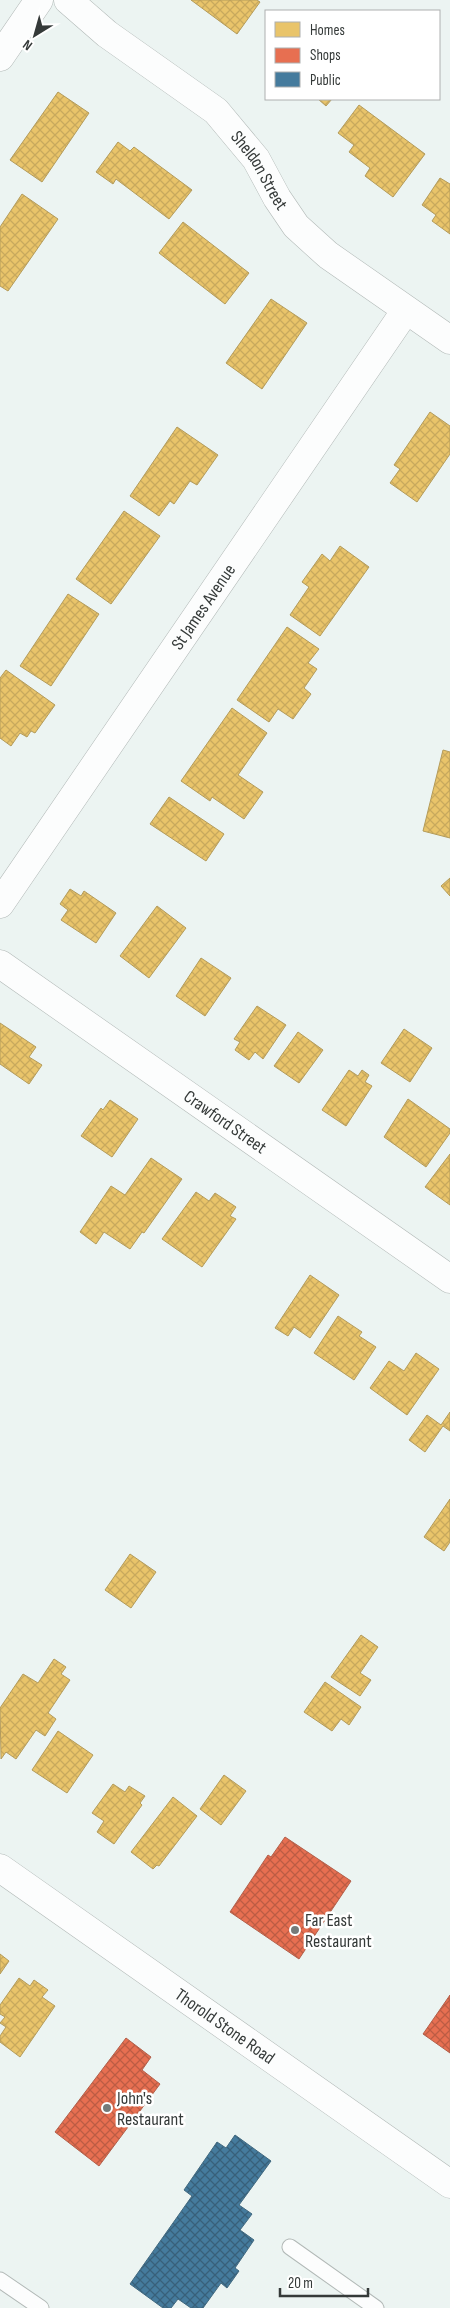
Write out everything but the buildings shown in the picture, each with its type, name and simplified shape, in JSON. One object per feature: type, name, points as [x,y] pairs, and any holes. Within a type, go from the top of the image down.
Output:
[{"type":"street","points":[[0,56],[39,0]]},
{"type":"street","name":"Sheldon Street","points":[[68,0],[107,34],[216,111],[256,158],[277,198],[296,226],[328,255],[450,340]]},
{"type":"street","name":"St James Avenue","points":[[0,904],[406,310]]},
{"type":"street","name":"Crawford Street","points":[[0,964],[450,1279]]},
{"type":"street","name":"Thorold Stone Road","points":[[0,1868],[450,2184]]},
{"type":"lane","points":[[290,2247],[376,2308]]},
{"type":"lane","points":[[0,2280],[41,2308]]},
{"type":"place","name":"Far East Restaurant","points":[[295,1930]]},
{"type":"place","name":"John's Restaurant","points":[[107,2108]]}]
